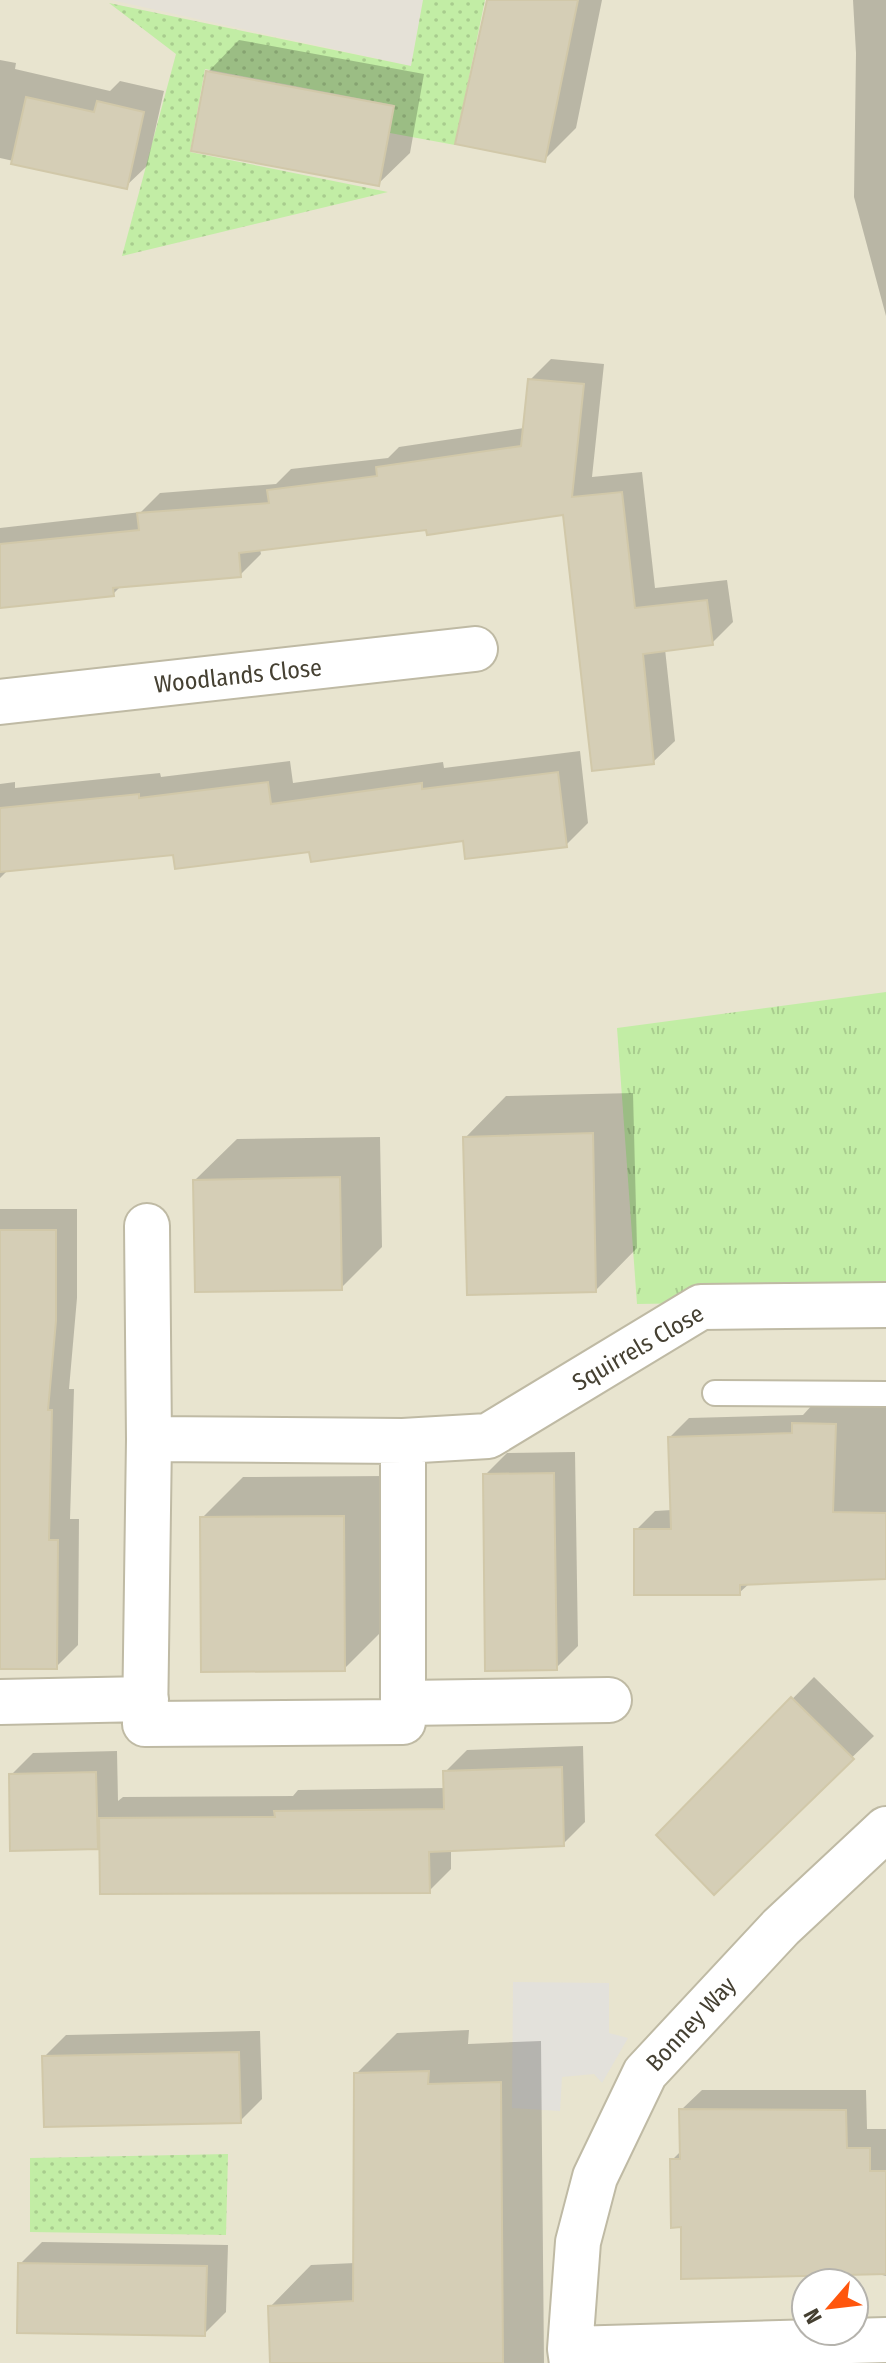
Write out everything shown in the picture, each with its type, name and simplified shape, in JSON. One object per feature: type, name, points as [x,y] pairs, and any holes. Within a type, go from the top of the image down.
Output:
[{"type":"street","name":"Woodlands Close","points":[[0,702],[475,649]]},
{"type":"street","points":[[147,1226],[149,1439],[145,1724],[403,1722],[403,1441]]},
{"type":"street","name":"Squirrels Close","points":[[149,1439],[403,1441],[488,1436],[701,1307],[886,1305]]},
{"type":"street","points":[[0,1702],[146,1699]]},
{"type":"street","points":[[404,1703],[609,1700]]},
{"type":"street","name":"Bonney Way","points":[[571,2356],[578,2242],[595,2177],[645,2073],[781,1927],[886,1829]]},
{"type":"street","points":[[571,2356],[886,2340]]},
{"type":"lane","points":[[715,1393],[886,1394]]},
{"type":"shaded area","points":[[0,0],[886,0],[886,2363],[0,2363]]},
{"type":"shaded area","points":[[111,0],[423,0],[411,66]]},
{"type":"shaded area","points":[[513,1982],[609,1983],[609,2033],[628,2038],[602,2083],[594,2074],[562,2077],[560,2111],[512,2108]]},
{"type":"green space","points":[[423,0],[485,0],[455,145],[390,133],[394,105],[205,69],[190,152],[388,192],[122,256],[176,54],[109,3],[411,66]]},
{"type":"green space","points":[[886,992],[886,1300],[637,1304],[617,1028]]},
{"type":"green space","points":[[228,2154],[226,2235],[30,2232],[30,2158]]},
{"type":"building","points":[[487,0],[578,0],[545,162],[455,144]]},
{"type":"building","points":[[206,71],[394,106],[379,186],[191,151]]},
{"type":"building","points":[[26,97],[94,112],[97,101],[144,112],[127,189],[11,164]]},
{"type":"building","points":[[528,379],[584,384],[572,497],[622,492],[635,608],[707,600],[713,645],[643,654],[654,764],[592,771],[563,515],[427,535],[426,530],[239,553],[241,577],[113,588],[114,596],[0,608],[0,544],[139,530],[137,513],[269,503],[267,490],[377,476],[376,467],[521,446]]},
{"type":"building","points":[[558,772],[567,847],[465,859],[463,841],[311,862],[309,852],[175,869],[173,855],[0,872],[0,808],[139,794],[139,798],[268,782],[271,804],[422,783],[422,789]]},
{"type":"building","points":[[593,1133],[596,1292],[467,1295],[463,1137]]},
{"type":"building","points":[[340,1177],[342,1290],[195,1292],[193,1180]]},
{"type":"building","points":[[0,1230],[56,1230],[56,1321],[48,1410],[52,1410],[49,1540],[58,1540],[57,1669],[0,1669]]},
{"type":"building","points":[[792,1423],[836,1424],[833,1512],[886,1513],[886,1579],[740,1585],[740,1595],[634,1595],[634,1529],[671,1529],[668,1437],[792,1433]]},
{"type":"building","points":[[554,1473],[557,1670],[485,1671],[483,1474]]},
{"type":"building","points":[[344,1516],[345,1671],[201,1672],[200,1517]]},
{"type":"building","points":[[791,1697],[854,1759],[714,1895],[656,1835]]},
{"type":"building","points":[[562,1767],[564,1846],[429,1852],[430,1893],[100,1894],[99,1818],[275,1817],[274,1811],[444,1809],[443,1771]]},
{"type":"building","points":[[96,1772],[98,1849],[10,1851],[9,1774]]},
{"type":"building","points":[[239,2052],[241,2123],[44,2127],[42,2056]]},
{"type":"building","points":[[429,2071],[428,2084],[501,2082],[503,2363],[270,2363],[268,2306],[353,2301],[354,2073]]},
{"type":"building","points":[[679,2109],[846,2110],[847,2148],[870,2148],[870,2171],[886,2171],[886,2274],[870,2274],[870,2267],[790,2267],[790,2276],[681,2279],[681,2227],[671,2228],[670,2159],[680,2159]]},
{"type":"building","points":[[18,2263],[207,2266],[205,2336],[17,2333]]}]
